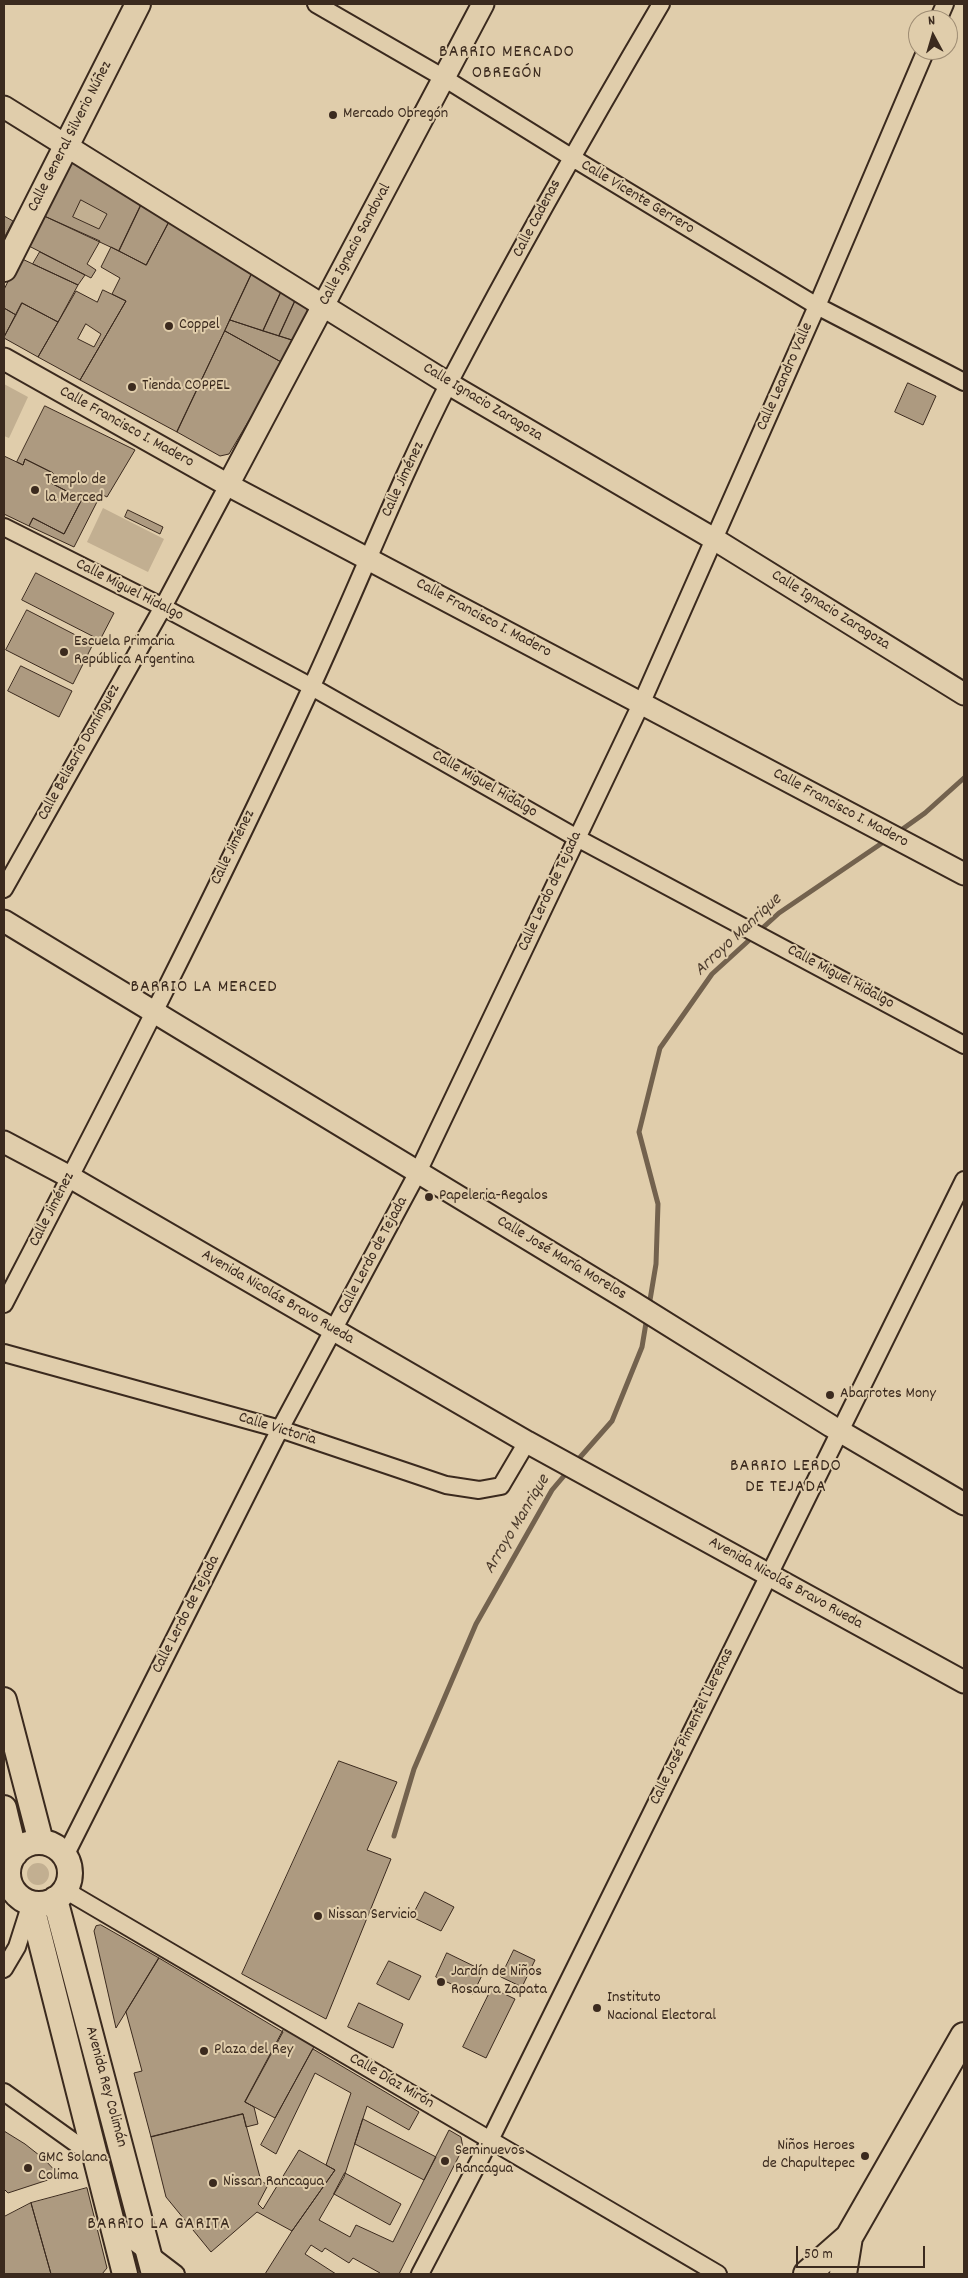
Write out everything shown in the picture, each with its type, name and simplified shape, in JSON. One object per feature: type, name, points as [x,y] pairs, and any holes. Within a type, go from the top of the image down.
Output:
[{"type":"main road","name":"Calle General Silverio Núñez","points":[[4,269],[138,4]]},
{"type":"main road","points":[[4,1700],[40,1842]]},
{"type":"main road","points":[[4,1808],[10,1858],[9,1875],[11,1884],[16,1892],[31,1903],[39,1904],[60,1895],[70,1873],[65,1856],[58,1849],[40,1842],[22,1848],[10,1858]]},
{"type":"main road","name":"Avenida Rey Colimán","points":[[60,1895],[151,2264]]},
{"type":"main road","name":"Avenida Rey Colimán","points":[[31,1903],[113,2226],[122,2272]]},
{"type":"main road","points":[[806,2274],[849,2237],[964,2036]]},
{"type":"main road","points":[[843,2274],[849,2237]]},
{"type":"street","name":"Calle Vicente Gerrero","points":[[316,4],[444,78],[818,306],[964,382]]},
{"type":"street","name":"Calle Ignacio Sandoval","points":[[228,485],[483,4]]},
{"type":"street","name":"Calle Cadenas","points":[[449,384],[571,157],[661,4]]},
{"type":"street","name":"Calle Leandro Valle","points":[[642,702],[818,306],[922,60]]},
{"type":"street","name":"Calle Ignacio Zaragoza","points":[[4,107],[449,384],[714,539],[964,694]]},
{"type":"street","name":"Calle Francisco I. Madero","points":[[4,359],[228,485],[642,702],[964,874]]},
{"type":"street","name":"Calle Jiménez","points":[[4,1304],[154,1012],[312,687],[368,559],[449,384]]},
{"type":"street","name":"Calle Belisario Domínguez","points":[[4,890],[163,608],[228,485]]},
{"type":"street","name":"Calle Miguel Hidalgo","points":[[4,527],[312,687],[577,838],[964,1045]]},
{"type":"street","name":"Calle Lerdo de Tejada","points":[[65,1856],[280,1429],[334,1332],[418,1172],[642,702]]},
{"type":"street","name":"Calle José María Morelos","points":[[4,921],[632,1302],[841,1432],[964,1504]]},
{"type":"street","name":"Avenida Nicolás Bravo Rueda","points":[[4,1142],[70,1177],[334,1332],[549,1454],[964,1682]]},
{"type":"street","name":"Calle José Pimentel Llerenas","points":[[420,2274],[490,2140],[964,1180]]},
{"type":"street","name":"Calle Victoria","points":[[4,1353],[280,1429],[446,1485],[479,1490],[501,1486],[528,1442]]},
{"type":"street","name":"Calle Díaz Mirón","points":[[60,1895],[490,2140],[718,2274]]},
{"type":"street","points":[[4,1969],[17,1947],[31,1903]]},
{"type":"street","points":[[4,2092],[95,2156]]},
{"type":"street","points":[[113,2226],[151,2264],[176,2274]]},
{"type":"street","points":[[122,2272],[151,2264]]},
{"type":"shaded area","points":[[81,200],[107,214],[99,229],[73,217]]},
{"type":"shaded area","points":[[4,384],[28,397],[9,438],[4,436]]},
{"type":"shaded area","points":[[103,508],[164,539],[148,572],[87,542]]},
{"type":"shaded area","points":[[38,1863],[46,1866],[49,1874],[46,1882],[38,1885],[30,1882],[27,1874],[30,1866]]},
{"type":"building","points":[[70,160],[141,205],[119,251],[42,215]],"holes":[[[81,200],[107,214],[99,229],[73,217]]]},
{"type":"building","points":[[141,205],[169,222],[146,265],[119,251]]},
{"type":"building","points":[[42,215],[100,241],[87,264],[96,270],[91,278],[27,245]]},
{"type":"building","points":[[4,216],[13,221],[4,238]]},
{"type":"building","name":"Coppel","points":[[169,222],[252,273],[177,432],[80,380],[126,301],[112,294],[120,278],[101,267],[111,247],[146,265]]},
{"type":"building","points":[[40,252],[85,275],[78,285],[33,264]]},
{"type":"building","points":[[20,258],[78,285],[58,322],[22,303],[16,315],[4,308],[4,290]]},
{"type":"building","points":[[252,273],[281,292],[263,331],[230,320]]},
{"type":"building","points":[[103,290],[126,301],[80,380],[38,357],[76,291],[97,302]],"holes":[[[86,324],[101,334],[94,347],[78,339]]]},
{"type":"building","points":[[281,292],[295,301],[279,336],[263,331]]},
{"type":"building","points":[[295,301],[307,309],[308,319],[295,341],[279,336]]},
{"type":"building","points":[[22,303],[58,322],[38,357],[4,338]]},
{"type":"building","points":[[4,308],[16,315],[4,337]]},
{"type":"building","points":[[230,320],[295,341],[283,363],[225,331]]},
{"type":"building","points":[[225,331],[283,363],[229,454],[220,456],[177,432]]},
{"type":"building","points":[[908,383],[936,396],[923,425],[895,412]]},
{"type":"building","points":[[45,406],[135,450],[107,497],[101,494],[74,547],[29,526],[33,518],[64,534],[82,499],[49,482],[53,473],[25,459],[23,465],[17,462]]},
{"type":"building","name":"Templo de la Merced","points":[[4,456],[23,465],[25,459],[53,473],[49,482],[82,499],[64,534],[33,518],[29,526],[4,514]]},
{"type":"building","points":[[128,510],[163,527],[160,534],[125,517]]},
{"type":"building","points":[[36,573],[114,613],[100,640],[22,600]]},
{"type":"building","points":[[27,610],[93,644],[73,684],[6,650]]},
{"type":"building","points":[[21,666],[72,691],[59,717],[8,691]]},
{"type":"building","name":"Nissan Servicio","points":[[339,1761],[397,1782],[367,1850],[391,1859],[326,2019],[242,1974]]},
{"type":"building","points":[[425,1892],[454,1907],[441,1931],[412,1917]]},
{"type":"building","points":[[101,1925],[159,1958],[116,2028],[94,1931],[96,1926]]},
{"type":"building","points":[[514,1950],[535,1960],[522,1987],[501,1977]]},
{"type":"building","points":[[447,1953],[484,1971],[473,1994],[436,1977]]},
{"type":"building","name":"Plaza del Rey","points":[[159,1958],[283,2032],[245,2102],[254,2107],[258,2124],[246,2127],[243,2114],[151,2137],[134,2073],[142,2071],[126,2012]]},
{"type":"building","points":[[389,1961],[421,1976],[409,2000],[377,1984]]},
{"type":"building","points":[[492,1988],[515,1999],[486,2058],[463,2047]]},
{"type":"building","points":[[359,2003],[403,2024],[393,2048],[348,2027]]},
{"type":"building","points":[[284,2029],[315,2045],[275,2118],[245,2102]]},
{"type":"building","name":"Seminuevos Rancagua","points":[[313,2049],[419,2112],[409,2130],[367,2106],[344,2177],[319,2220],[350,2237],[356,2225],[393,2242],[449,2130],[461,2137],[463,2148],[399,2274],[379,2274],[353,2258],[349,2263],[325,2248],[322,2252],[311,2245],[305,2254],[336,2274],[265,2274],[292,2231],[335,2170],[326,2165],[351,2093],[315,2073],[276,2154],[261,2145]]},
{"type":"building","name":"Nissan Rancagua","points":[[243,2114],[261,2181],[268,2185],[258,2204],[263,2209],[299,2150],[335,2170],[292,2231],[257,2212],[211,2252],[166,2197],[151,2137]]},
{"type":"building","points":[[363,2119],[436,2157],[424,2180],[355,2144]]},
{"type":"building","name":"GMC Solana Colima","points":[[4,2131],[44,2159],[60,2176],[8,2193],[4,2189]]},
{"type":"building","points":[[345,2173],[401,2204],[390,2225],[334,2194]]},
{"type":"building","points":[[87,2188],[107,2268],[102,2274],[51,2274],[31,2203]]},
{"type":"building","points":[[31,2203],[51,2274],[4,2274],[4,2217]]},
{"type":"waterway","name":"Arroyo Manrique","points":[[897,833],[925,813],[964,778]]},
{"type":"waterway","name":"Arroyo Manrique","points":[[649,1306],[656,1264],[658,1204],[639,1132],[660,1048],[712,974],[779,913],[888,839]]},
{"type":"waterway","name":"Arroyo Manrique","points":[[575,1463],[612,1421],[642,1347],[647,1317]]},
{"type":"waterway","name":"Arroyo Manrique","points":[[394,1836],[414,1769],[476,1624],[552,1490],[569,1470]]},
{"type":"place","name":"Mercado Obregón","points":[[333,115]]},
{"type":"place","name":"Coppel","points":[[169,326]]},
{"type":"place","name":"Tienda COPPEL","points":[[132,387]]},
{"type":"place","name":"Templo de la Merced","points":[[35,490]]},
{"type":"place","name":"Escuela Primaria República Argentina","points":[[64,652]]},
{"type":"place","name":"Papeleria-Regalos","points":[[429,1197]]},
{"type":"place","name":"Abarrotes Mony","points":[[830,1395]]},
{"type":"place","name":"Nissan Servicio","points":[[318,1916]]},
{"type":"place","name":"Jardín de Niños Rosaura Zapata","points":[[441,1982]]},
{"type":"place","name":"Instituto Nacional Electoral","points":[[597,2008]]},
{"type":"place","name":"Plaza del Rey","points":[[204,2051]]},
{"type":"place","name":"Niños Heroes de Chapultepec","points":[[865,2156]]},
{"type":"place","name":"Seminuevos Rancagua","points":[[445,2161]]},
{"type":"place","name":"GMC Solana Colima","points":[[28,2168]]},
{"type":"place","name":"Nissan Rancagua","points":[[213,2183]]},
{"type":"district","name":"BARRIO MERCADO OBREGÓN","points":[[507,64]]},
{"type":"district","name":"BARRIO LA MERCED","points":[[204,989]]},
{"type":"district","name":"BARRIO LERDO DE TEJADA","points":[[786,1478]]},
{"type":"district","name":"BARRIO LA GARITA","points":[[159,2226]]}]
